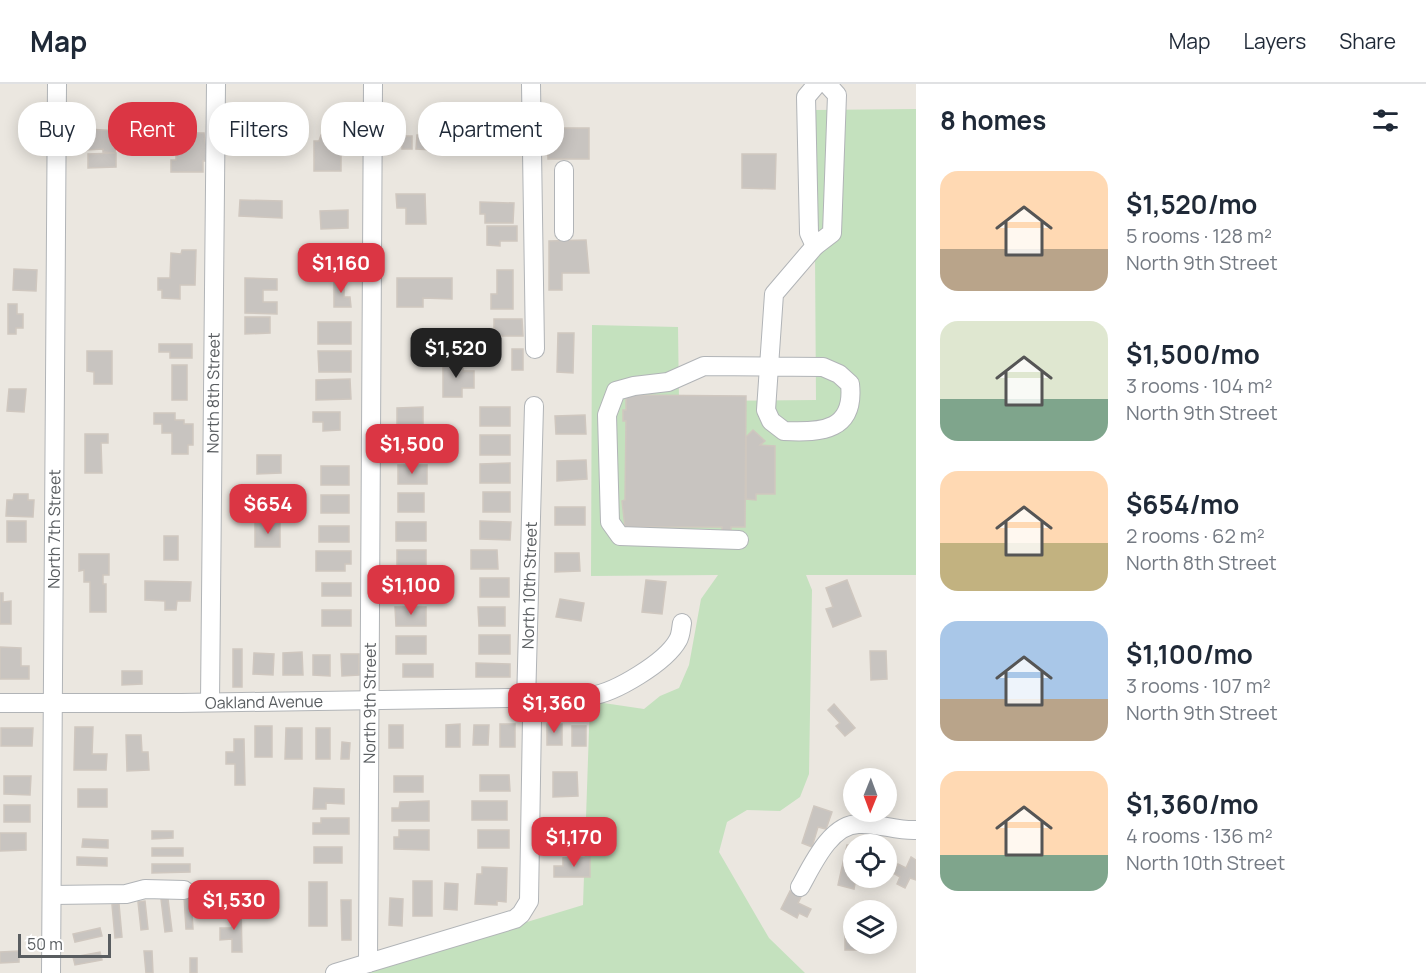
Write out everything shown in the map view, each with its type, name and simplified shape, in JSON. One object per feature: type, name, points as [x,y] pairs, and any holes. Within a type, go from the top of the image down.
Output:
[{"type":"street","name":"North 7th Street","points":[[51,973],[57,84]]},
{"type":"street","name":"North 8th Street","points":[[210,702],[216,84]]},
{"type":"street","name":"North 9th Street","points":[[368,963],[373,84]]},
{"type":"street","points":[[531,84],[536,350]]},
{"type":"street","points":[[814,246],[809,233],[806,97],[817,84]]},
{"type":"street","points":[[739,540],[620,536],[610,522],[607,415],[616,391],[634,386],[668,382],[704,366],[770,366],[823,367],[839,374],[850,384],[852,399],[847,416],[834,427],[784,431],[771,421],[765,410],[770,366],[774,294],[814,246],[832,233],[837,95],[826,84]]},
{"type":"street","points":[[564,170],[564,232]]},
{"type":"street","points":[[808,182],[835,182]]},
{"type":"street","points":[[534,201],[564,201]]},
{"type":"street","name":"North 10th Street","points":[[368,963],[515,919],[528,905],[531,894],[529,816],[532,718],[526,703],[534,406]]},
{"type":"street","points":[[526,703],[539,697],[592,696],[615,690],[671,651],[680,638],[682,622]]},
{"type":"street","name":"Oakland Avenue","points":[[0,702],[368,701],[514,698],[526,703]]},
{"type":"street","points":[[800,887],[836,833],[847,826],[857,823],[916,830]]},
{"type":"street","points":[[52,895],[126,894],[146,889],[184,890]]},
{"type":"street","points":[[335,973],[368,963]]},
{"type":"green space","points":[[916,109],[916,575],[806,575],[812,590],[809,774],[800,797],[780,811],[747,810],[727,822],[719,852],[769,938],[805,973],[359,973],[583,905],[590,701],[644,709],[660,696],[679,688],[689,665],[701,599],[718,575],[591,576],[592,325],[678,327],[679,401],[816,400],[814,110]]},
{"type":"building","points":[[564,128],[589,128],[589,159],[548,159],[548,156],[564,156]]},
{"type":"building","points":[[96,130],[108,130],[108,152],[103,152],[103,149],[96,149]]},
{"type":"building","points":[[197,133],[204,133],[207,161],[203,161],[203,172],[171,172],[171,160],[176,160],[176,156],[197,156]]},
{"type":"building","points":[[321,135],[321,156],[341,156],[341,171],[314,171],[314,141],[319,141]]},
{"type":"building","points":[[406,136],[412,136],[412,149],[406,149]]},
{"type":"building","points":[[96,154],[116,156],[116,167],[88,168],[88,156],[96,156]]},
{"type":"building","points":[[742,154],[776,154],[775,189],[742,188]]},
{"type":"building","points":[[396,194],[425,194],[426,224],[406,224],[406,208],[397,208]]},
{"type":"building","points":[[240,200],[282,201],[282,218],[239,216]]},
{"type":"building","points":[[480,202],[514,203],[513,223],[485,223],[485,214],[480,214]]},
{"type":"building","points":[[348,210],[348,228],[321,229],[320,211]]},
{"type":"building","points":[[487,226],[517,226],[517,241],[500,241],[500,246],[487,245]]},
{"type":"building","points":[[586,240],[589,273],[562,273],[562,290],[549,290],[549,241]]},
{"type":"building","points":[[182,250],[196,250],[195,285],[180,285],[180,299],[162,298],[162,290],[158,290],[158,278],[170,278],[171,253],[181,254]]},
{"type":"building","points":[[14,269],[37,270],[36,291],[13,290]]},
{"type":"building","points":[[497,270],[513,270],[513,309],[491,309],[491,294],[497,294]]},
{"type":"building","points":[[245,278],[277,279],[277,290],[263,290],[263,302],[277,302],[277,314],[245,313]]},
{"type":"building","points":[[344,278],[344,297],[350,297],[351,307],[334,307],[334,279]]},
{"type":"building","points":[[397,278],[452,278],[452,299],[423,298],[423,307],[397,307]]},
{"type":"building","points":[[8,304],[17,304],[17,314],[23,314],[23,328],[16,328],[16,334],[8,334]]},
{"type":"building","points":[[245,317],[270,317],[270,333],[245,334]]},
{"type":"building","points":[[494,319],[522,319],[523,336],[494,336]]},
{"type":"building","points":[[318,322],[351,322],[351,344],[318,344]]},
{"type":"building","points":[[558,333],[574,333],[573,373],[557,372]]},
{"type":"building","points":[[159,344],[192,344],[192,358],[170,358],[170,352],[159,352]]},
{"type":"building","points":[[512,349],[523,349],[523,370],[512,370]]},
{"type":"building","points":[[87,351],[112,351],[112,384],[94,384],[94,372],[87,371]]},
{"type":"building","points":[[318,351],[351,351],[351,372],[319,372]]},
{"type":"building","points":[[443,362],[463,362],[463,371],[474,371],[474,388],[462,388],[462,397],[443,397]]},
{"type":"building","points":[[172,365],[187,365],[187,400],[172,400]]},
{"type":"building","points":[[350,379],[351,399],[316,400],[316,380]]},
{"type":"building","points":[[9,389],[26,389],[24,412],[7,411]]},
{"type":"building","points":[[626,395],[746,396],[745,527],[731,527],[731,531],[722,531],[722,527],[625,527],[622,501],[625,500],[626,421],[623,421],[623,410],[626,410]]},
{"type":"building","points":[[423,407],[423,426],[397,426],[397,408]]},
{"type":"building","points":[[480,407],[510,407],[510,426],[480,426]]},
{"type":"building","points":[[313,412],[340,412],[340,430],[323,431],[323,422],[313,422]]},
{"type":"building","points":[[154,413],[175,413],[175,420],[184,420],[184,424],[193,424],[193,445],[188,445],[188,454],[172,454],[172,433],[162,433],[162,424],[154,424]]},
{"type":"building","points":[[585,415],[586,434],[556,434],[555,416]]},
{"type":"building","points":[[753,430],[765,441],[760,445],[775,446],[775,494],[756,494],[756,500],[746,499],[746,437]]},
{"type":"building","points":[[85,434],[108,434],[108,443],[101,443],[102,473],[85,473]]},
{"type":"building","points":[[480,435],[510,435],[510,455],[480,455]]},
{"type":"building","points":[[396,436],[426,436],[426,455],[396,456]]},
{"type":"building","points":[[257,455],[281,455],[281,473],[257,474]]},
{"type":"building","points":[[586,460],[587,479],[557,481],[557,461]]},
{"type":"building","points":[[510,463],[510,483],[480,483],[480,464]]},
{"type":"building","points":[[398,465],[427,465],[427,484],[398,484]]},
{"type":"building","points":[[321,466],[349,466],[349,485],[321,485]]},
{"type":"building","points":[[483,492],[510,492],[510,512],[483,512]]},
{"type":"building","points":[[398,493],[424,493],[424,512],[398,512]]},
{"type":"building","points":[[14,494],[28,494],[28,500],[34,500],[33,517],[6,516],[7,500],[13,500]]},
{"type":"building","points":[[321,495],[349,495],[349,513],[321,513]]},
{"type":"building","points":[[239,498],[246,498],[246,505],[268,504],[269,514],[233,514],[233,506],[239,506]]},
{"type":"building","points":[[555,507],[585,507],[585,525],[555,525]]},
{"type":"building","points":[[7,521],[26,521],[26,542],[7,542]]},
{"type":"building","points":[[480,521],[511,522],[510,540],[480,539]]},
{"type":"building","points":[[396,522],[426,522],[426,541],[396,541]]},
{"type":"building","points":[[255,523],[280,523],[280,547],[255,547]]},
{"type":"building","points":[[319,526],[349,526],[349,542],[319,542]]},
{"type":"building","points":[[164,536],[178,536],[178,560],[164,560]]},
{"type":"building","points":[[397,550],[426,550],[426,569],[397,569]]},
{"type":"building","points":[[471,550],[497,550],[498,569],[471,569]]},
{"type":"building","points":[[316,551],[351,551],[351,564],[345,564],[345,571],[316,571]]},
{"type":"building","points":[[555,553],[579,553],[580,571],[555,572]]},
{"type":"building","points":[[79,554],[109,554],[109,575],[103,575],[103,584],[106,584],[106,612],[90,612],[90,582],[84,582],[84,570],[79,571]]},
{"type":"building","points":[[396,578],[426,578],[426,597],[397,597]]},
{"type":"building","points":[[480,578],[509,578],[509,597],[480,597]]},
{"type":"building","points":[[646,580],[666,582],[662,614],[642,612]]},
{"type":"building","points":[[847,580],[861,616],[833,627],[826,609],[833,607],[826,588]]},
{"type":"building","points":[[145,581],[191,582],[190,601],[177,601],[176,610],[165,610],[165,601],[145,600]]},
{"type":"building","points":[[322,583],[351,583],[351,596],[322,596]]},
{"type":"building","points":[[0,593],[3,593],[3,602],[11,601],[11,624],[0,624]]},
{"type":"building","points":[[560,599],[584,603],[581,621],[556,617]]},
{"type":"building","points":[[395,607],[426,607],[426,626],[396,626]]},
{"type":"building","points":[[478,607],[505,607],[505,626],[479,626]]},
{"type":"building","points":[[322,610],[351,610],[351,626],[322,626]]},
{"type":"building","points":[[479,635],[510,635],[510,654],[479,654]]},
{"type":"building","points":[[396,636],[426,636],[426,654],[396,654]]},
{"type":"building","points":[[0,647],[21,648],[21,666],[29,666],[29,679],[0,679]]},
{"type":"building","points":[[233,649],[242,649],[242,687],[233,687]]},
{"type":"building","points":[[870,651],[886,651],[887,679],[871,680]]},
{"type":"building","points":[[302,652],[303,675],[283,675],[283,653]]},
{"type":"building","points":[[254,653],[274,654],[273,675],[253,674]]},
{"type":"building","points":[[341,654],[359,654],[359,675],[342,676]]},
{"type":"building","points":[[313,655],[330,655],[330,676],[313,675]]},
{"type":"building","points":[[476,663],[510,664],[510,677],[476,677]]},
{"type":"building","points":[[403,664],[433,664],[433,677],[403,677]]},
{"type":"building","points":[[122,671],[142,671],[142,684],[122,685]]},
{"type":"building","points":[[834,704],[855,728],[845,736],[836,726],[840,723],[828,710]]},
{"type":"building","points":[[460,724],[460,747],[446,747],[446,725]]},
{"type":"building","points":[[500,724],[515,724],[515,747],[500,747]]},
{"type":"building","points":[[547,724],[562,724],[562,745],[547,745]]},
{"type":"building","points":[[389,725],[403,725],[403,748],[389,748]]},
{"type":"building","points":[[474,725],[489,725],[488,745],[473,745]]},
{"type":"building","points":[[255,726],[272,726],[272,757],[255,757]]},
{"type":"building","points":[[572,726],[586,726],[586,746],[572,746]]},
{"type":"building","points":[[75,727],[93,727],[92,754],[107,754],[106,770],[74,770]]},
{"type":"building","points":[[1,728],[33,728],[32,746],[1,746]]},
{"type":"building","points":[[286,728],[302,728],[302,759],[285,759]]},
{"type":"building","points":[[316,728],[330,728],[330,759],[316,759]]},
{"type":"building","points":[[126,735],[141,735],[142,752],[148,752],[149,770],[127,771]]},
{"type":"building","points":[[234,739],[244,739],[245,785],[235,785],[235,764],[226,764],[226,752],[234,752]]},
{"type":"building","points":[[342,742],[350,743],[349,759],[341,759]]},
{"type":"building","points":[[553,772],[577,772],[578,796],[553,797]]},
{"type":"building","points":[[480,775],[509,775],[510,791],[480,791]]},
{"type":"building","points":[[4,776],[31,776],[30,795],[4,794]]},
{"type":"building","points":[[394,776],[423,776],[423,792],[394,792]]},
{"type":"building","points":[[314,788],[344,789],[344,804],[326,803],[326,809],[313,809]]},
{"type":"building","points":[[78,789],[107,789],[107,807],[78,807]]},
{"type":"building","points":[[429,801],[429,821],[392,821],[392,808],[399,808],[400,802]]},
{"type":"building","points":[[472,801],[507,801],[507,820],[472,820]]},
{"type":"building","points":[[4,805],[30,805],[30,822],[4,822]]},
{"type":"building","points":[[814,806],[832,812],[826,829],[818,827],[812,847],[802,843]]},
{"type":"building","points":[[321,818],[349,818],[349,834],[313,834],[313,823],[321,823]]},
{"type":"building","points":[[552,818],[585,818],[586,836],[552,837]]},
{"type":"building","points":[[399,830],[429,830],[429,850],[394,849],[394,837],[399,837]]},
{"type":"building","points":[[478,830],[509,830],[509,848],[478,848]]},
{"type":"building","points":[[152,831],[173,831],[173,838],[152,839]]},
{"type":"building","points":[[0,833],[26,833],[26,850],[0,851]]},
{"type":"building","points":[[83,839],[108,840],[108,848],[82,847]]},
{"type":"building","points":[[314,847],[342,847],[342,863],[314,863]]},
{"type":"building","points":[[152,848],[183,848],[183,856],[152,856]]},
{"type":"building","points":[[77,857],[107,858],[107,866],[77,865]]},
{"type":"building","points":[[590,857],[590,877],[554,877],[554,866],[563,866],[563,858]]},
{"type":"building","points":[[911,857],[916,860],[916,880],[910,878],[905,888],[897,884],[900,877],[897,875],[897,866],[898,864],[906,868]]},
{"type":"building","points":[[843,863],[843,886],[838,885]]},
{"type":"building","points":[[152,864],[190,864],[190,872],[152,873]]},
{"type":"building","points":[[482,867],[507,868],[506,902],[497,901],[497,905],[475,904],[477,874],[482,874]]},
{"type":"building","points":[[413,881],[432,881],[432,916],[413,916]]},
{"type":"building","points":[[309,882],[327,882],[327,926],[309,926]]},
{"type":"building","points":[[445,883],[458,884],[457,910],[444,909]]},
{"type":"building","points":[[790,891],[801,897],[798,903],[811,909],[807,917],[799,913],[797,918],[781,909]]},
{"type":"building","points":[[184,896],[191,896],[193,929],[186,929]]},
{"type":"building","points":[[390,898],[403,899],[402,926],[389,925]]},
{"type":"building","points":[[161,899],[168,899],[172,931],[165,932]]},
{"type":"building","points":[[341,900],[351,900],[351,940],[342,940]]},
{"type":"building","points":[[145,901],[148,929],[141,930],[138,902]]},
{"type":"building","points":[[119,904],[122,937],[115,938],[112,905]]},
{"type":"building","points":[[241,907],[242,952],[232,952],[232,939],[220,940],[220,928],[232,928],[231,908]]},
{"type":"building","points":[[100,928],[102,936],[75,942],[73,934]]},
{"type":"building","points":[[19,951],[19,962],[0,963],[0,952]]},
{"type":"building","points":[[144,951],[152,951],[153,973],[146,973]]},
{"type":"building","points":[[100,952],[102,960],[75,965],[73,957]]},
{"type":"building","points":[[190,958],[197,958],[197,973],[190,973]]}]
